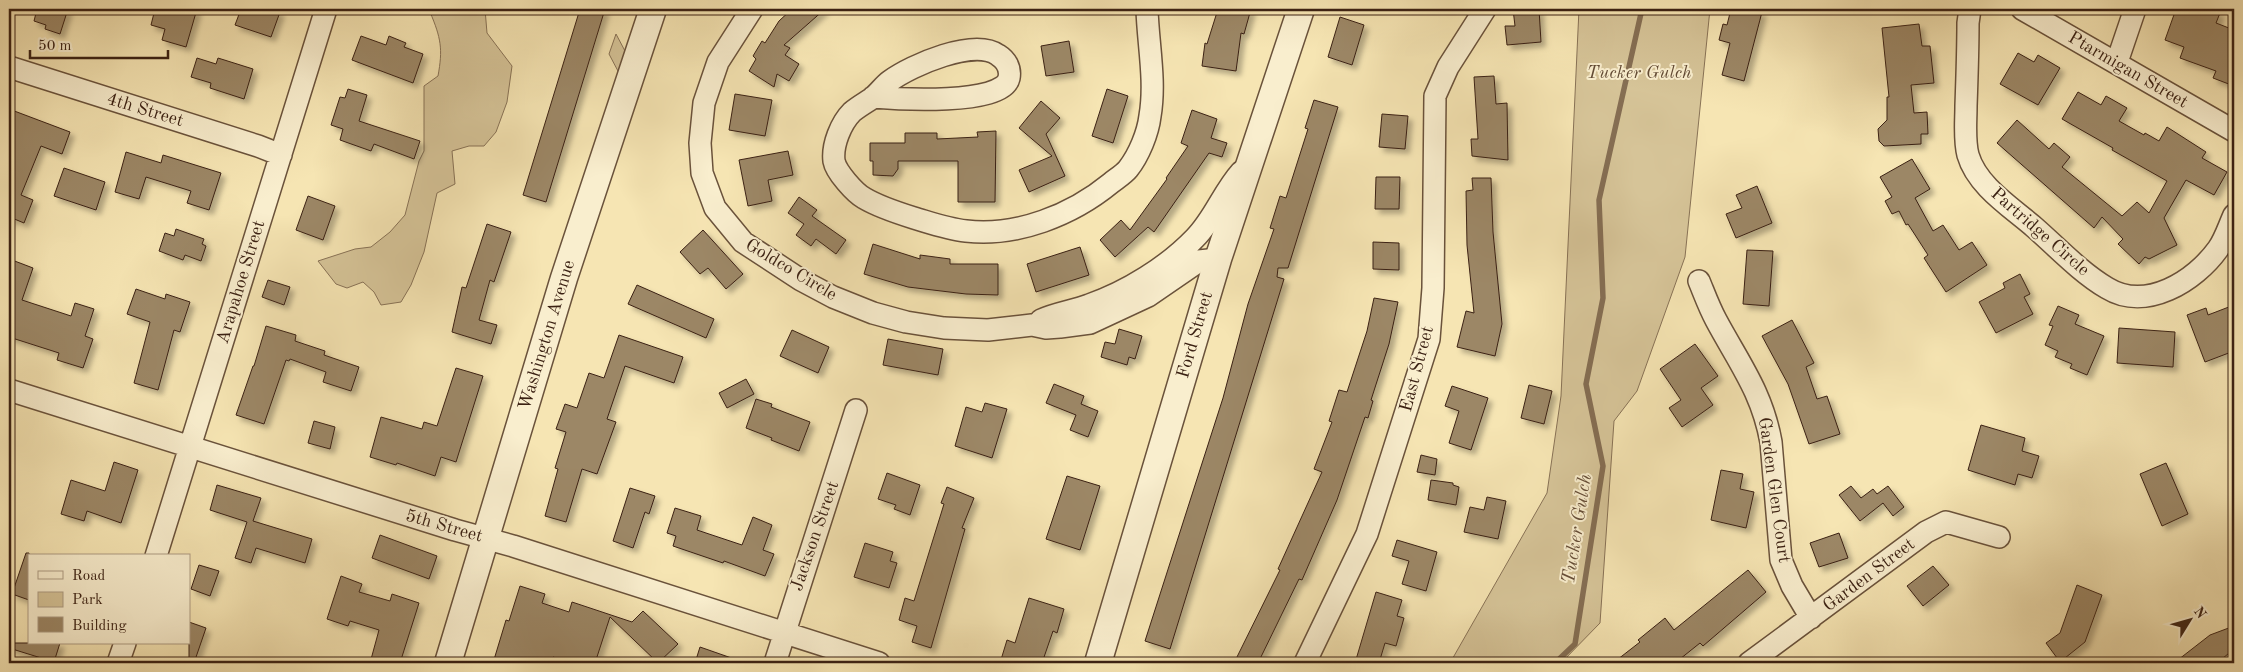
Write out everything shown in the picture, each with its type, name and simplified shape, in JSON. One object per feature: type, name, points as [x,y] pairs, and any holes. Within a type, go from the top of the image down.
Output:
[{"type":"street","name":"Arapahoe Street","points":[[157,554],[326,9]]},
{"type":"street","name":"Washington Avenue","points":[[448,663],[564,278],[653,9]]},
{"type":"street","name":"Goldco Circle","points":[[752,9],[718,62],[704,103],[700,143],[702,173],[716,208],[743,242],[825,293],[873,313],[906,322],[944,328],[988,330],[1032,325],[1116,294],[1148,276],[1195,239],[1234,180],[1252,161]]},
{"type":"street","points":[[874,97],[949,100],[990,92],[1002,88],[1009,80],[1009,70],[1005,60],[994,52],[979,49],[963,50],[934,60],[890,81],[874,97],[851,113],[841,129],[835,146],[834,163],[847,183],[864,198],[938,226],[967,232],[998,231],[1031,225],[1067,212],[1092,198],[1128,169],[1144,138],[1150,116],[1152,90],[1147,9]]},
{"type":"street","name":"Ford Street","points":[[1098,663],[1218,259],[1301,9]]},
{"type":"street","name":"East Street","points":[[1306,663],[1367,534],[1429,338],[1433,288],[1435,96],[1448,67],[1485,9]]},
{"type":"street","name":"Partridge Circle","points":[[1970,9],[1968,22],[1966,130],[1968,155],[1984,184],[2107,289],[2129,297],[2169,289],[2187,280],[2218,248],[2234,215]]},
{"type":"street","name":"Ptarmigan Street","points":[[2022,9],[2234,131]]},
{"type":"street","points":[[2117,62],[2135,9]]},
{"type":"street","name":"4th Street","points":[[9,67],[281,155]]},
{"type":"street","name":"Goldco Circle","points":[[1032,325],[1046,328],[1090,323],[1148,296],[1200,261],[1218,259]]},
{"type":"street","name":"Garden Glen Court","points":[[1699,280],[1715,318],[1757,392],[1768,423],[1781,560],[1792,586],[1811,618]]},
{"type":"street","name":"5th Street","points":[[9,390],[191,446],[343,496],[486,538],[879,663]]},
{"type":"street","name":"Jackson Street","points":[[775,663],[783,633],[856,410]]},
{"type":"street","name":"Garden Street","points":[[1749,663],[1926,532],[1946,522],[1999,537]]},
{"type":"street","points":[[118,663],[125,644]]},
{"type":"green space","points":[[431,9],[485,9],[487,33],[512,66],[507,102],[496,132],[484,146],[469,146],[452,151],[455,184],[437,193],[424,252],[411,285],[401,302],[381,305],[374,292],[363,282],[347,288],[336,284],[318,261],[355,249],[371,247],[390,232],[405,215],[419,161],[424,151],[424,86],[438,76],[440,67],[440,44],[437,29],[430,12]]},
{"type":"green space","name":"Tucker Gulch","points":[[1579,9],[1710,9],[1685,257],[1637,391],[1614,421],[1600,623],[1561,663],[1450,663],[1547,493],[1561,396]]},
{"type":"green space","points":[[616,34],[625,51],[619,73],[609,54]]},
{"type":"building","points":[[37,9],[68,9],[60,34],[45,29],[46,25],[34,21]]},
{"type":"building","points":[[155,9],[197,9],[186,47],[162,40],[165,29],[151,25]]},
{"type":"building","points":[[241,9],[272,9],[280,12],[271,37],[235,25]]},
{"type":"building","points":[[580,9],[605,9],[546,202],[523,195]]},
{"type":"building","points":[[792,9],[825,9],[784,45],[790,48],[785,55],[799,64],[789,81],[777,74],[774,87],[749,71],[756,59],[753,56],[762,41],[765,43],[779,21]]},
{"type":"building","points":[[1218,9],[1251,9],[1244,34],[1241,33],[1236,71],[1202,66],[1205,43],[1207,44]]},
{"type":"building","points":[[1513,9],[1539,9],[1541,42],[1507,45],[1505,26],[1515,26]]},
{"type":"building","points":[[1731,9],[1750,9],[1762,12],[1744,81],[1722,75],[1730,43],[1719,40],[1723,24],[1727,25]]},
{"type":"building","points":[[2176,9],[2209,9],[2220,13],[2216,23],[2234,30],[2234,86],[2213,78],[2216,71],[2180,58],[2184,47],[2165,40]]},
{"type":"building","points":[[1340,17],[1364,25],[1352,65],[1328,57]]},
{"type":"building","points":[[1919,24],[1922,46],[1930,46],[1934,83],[1911,85],[1914,113],[1927,112],[1928,134],[1921,134],[1921,144],[1884,146],[1879,141],[1878,129],[1887,120],[1887,97],[1889,97],[1882,28]]},
{"type":"building","points":[[361,36],[386,45],[389,36],[406,43],[404,47],[423,54],[413,83],[352,60]]},
{"type":"building","points":[[1069,41],[1074,72],[1046,76],[1041,46]]},
{"type":"building","points":[[2018,53],[2034,62],[2038,55],[2060,68],[2038,105],[2000,84]]},
{"type":"building","points":[[197,58],[216,64],[218,58],[253,69],[244,99],[210,88],[211,83],[191,77]]},
{"type":"building","points":[[1494,76],[1496,104],[1507,103],[1508,160],[1472,156],[1471,139],[1478,139],[1474,77]]},
{"type":"building","points":[[348,89],[367,95],[359,121],[420,141],[414,159],[374,144],[371,151],[340,140],[343,129],[331,125],[340,97],[345,98]]},
{"type":"building","points":[[1107,89],[1128,96],[1113,143],[1092,136]]},
{"type":"building","points":[[2078,92],[2101,105],[2106,96],[2127,108],[2119,121],[2159,141],[2167,127],[2206,152],[2202,158],[2227,172],[2214,195],[2186,180],[2164,218],[2177,245],[2149,259],[2145,257],[2139,264],[2118,244],[2123,239],[2102,217],[2094,228],[1997,143],[2017,120],[2049,149],[2054,143],[2070,157],[2062,167],[2122,216],[2137,202],[2149,213],[2167,181],[2062,119]]},
{"type":"building","points":[[735,94],[772,100],[765,136],[729,130]]},
{"type":"building","points":[[1314,100],[1338,107],[1288,268],[1278,268],[1277,277],[1284,279],[1170,649],[1145,641],[1223,398],[1248,304],[1274,229],[1270,228],[1280,196],[1286,198],[1308,129],[1305,128]]},
{"type":"building","points":[[1041,101],[1060,118],[1046,134],[1065,176],[1029,192],[1019,170],[1052,156],[1019,128]]},
{"type":"building","points":[[9,109],[70,132],[62,154],[41,146],[21,195],[33,200],[24,223],[12,218],[9,224]]},
{"type":"building","points":[[1192,110],[1217,119],[1211,138],[1227,143],[1222,157],[1209,153],[1154,232],[1148,227],[1115,257],[1100,240],[1121,220],[1130,230],[1167,179],[1188,146],[1181,143]]},
{"type":"building","points":[[1382,114],[1408,116],[1405,149],[1379,147]]},
{"type":"building","points":[[996,131],[995,202],[958,202],[958,161],[898,161],[898,169],[893,176],[873,175],[873,161],[870,161],[870,143],[905,143],[905,133],[937,133],[937,139],[978,137],[977,132]]},
{"type":"building","points":[[788,151],[793,175],[768,180],[772,201],[748,206],[739,160]]},
{"type":"building","points":[[126,152],[161,163],[163,155],[221,173],[209,210],[187,203],[191,191],[146,177],[139,199],[115,192]]},
{"type":"building","points":[[1912,159],[1930,189],[1915,198],[1933,231],[1943,225],[1959,250],[1972,242],[1987,265],[1946,292],[1924,258],[1928,255],[1908,224],[1906,225],[1899,211],[1892,214],[1885,201],[1892,197],[1880,177]]},
{"type":"building","points":[[64,168],[105,182],[96,210],[54,196]]},
{"type":"building","points":[[1376,177],[1400,177],[1399,209],[1375,209]]},
{"type":"building","points":[[1472,178],[1491,178],[1493,232],[1502,324],[1495,356],[1457,347],[1466,311],[1474,313],[1467,245],[1466,191],[1473,190]]},
{"type":"building","points":[[1757,186],[1772,223],[1736,238],[1726,214],[1742,208],[1736,195]]},
{"type":"building","points":[[308,196],[335,206],[323,240],[296,230]]},
{"type":"building","points":[[799,197],[817,210],[812,216],[846,240],[836,254],[816,239],[811,246],[796,235],[804,224],[788,213]]},
{"type":"building","points":[[487,224],[511,232],[494,282],[490,280],[479,320],[497,325],[491,344],[452,332],[462,287],[466,288]]},
{"type":"building","points":[[176,229],[204,239],[202,244],[206,246],[201,261],[185,255],[183,260],[159,251],[165,233],[174,236]]},
{"type":"building","points":[[703,230],[743,274],[726,289],[708,268],[700,274],[680,252]]},
{"type":"building","points":[[1373,242],[1399,243],[1399,270],[1373,269]]},
{"type":"building","points":[[873,244],[920,259],[920,255],[950,259],[950,264],[998,264],[998,295],[966,294],[908,287],[864,274]]},
{"type":"building","points":[[1080,247],[1089,275],[1036,292],[1027,264]]},
{"type":"building","points":[[1747,250],[1773,251],[1769,306],[1743,304]]},
{"type":"building","points":[[12,260],[33,268],[22,300],[71,316],[75,303],[94,309],[85,336],[93,339],[83,368],[57,360],[59,353],[9,337],[9,270]]},
{"type":"building","points":[[2020,274],[2030,294],[2024,297],[2033,314],[1996,333],[1979,302],[2005,288],[2003,283]]},
{"type":"building","points":[[268,280],[290,287],[284,305],[262,297]]},
{"type":"building","points":[[637,285],[714,319],[706,338],[628,304]]},
{"type":"building","points":[[136,289],[165,299],[166,294],[190,302],[180,332],[174,330],[158,390],[134,383],[150,322],[127,314]]},
{"type":"building","points":[[1374,298],[1398,302],[1389,344],[1371,400],[1373,401],[1368,418],[1365,417],[1337,500],[1302,580],[1299,579],[1258,663],[1234,663],[1280,570],[1278,569],[1322,472],[1314,469],[1332,422],[1329,421],[1339,390],[1347,392],[1367,331]]},
{"type":"building","points":[[2234,305],[2234,351],[2205,362],[2187,315],[2206,308],[2208,315]]},
{"type":"building","points":[[2058,306],[2079,315],[2075,324],[2104,336],[2087,375],[2070,368],[2072,364],[2055,357],[2058,351],[2045,345],[2053,326],[2049,325]]},
{"type":"building","points":[[1792,320],[1814,363],[1806,367],[1817,399],[1827,396],[1840,434],[1809,444],[1788,384],[1762,336]]},
{"type":"building","points":[[266,326],[296,335],[295,341],[325,351],[324,355],[359,367],[351,391],[323,382],[326,372],[290,359],[289,361],[286,360],[264,424],[236,415]]},
{"type":"building","points":[[2119,328],[2175,332],[2173,367],[2117,363]]},
{"type":"building","points":[[1119,329],[1142,336],[1135,359],[1129,357],[1127,365],[1101,357],[1105,342],[1115,344]]},
{"type":"building","points":[[792,330],[829,347],[818,373],[780,356]]},
{"type":"building","points":[[619,335],[683,357],[674,383],[625,366],[607,419],[616,422],[597,474],[582,469],[566,522],[545,516],[558,469],[555,468],[566,432],[556,429],[565,404],[577,408],[589,373],[604,378]]},
{"type":"building","points":[[888,339],[943,349],[938,375],[883,365]]},
{"type":"building","points":[[1695,344],[1718,376],[1701,388],[1713,405],[1682,427],[1669,408],[1681,400],[1660,369]]},
{"type":"building","points":[[456,368],[483,376],[456,462],[441,457],[435,476],[397,463],[396,465],[370,457],[381,417],[422,429],[424,422],[437,426]]},
{"type":"building","points":[[746,379],[754,394],[727,408],[719,393]]},
{"type":"building","points":[[1054,384],[1084,396],[1081,404],[1098,411],[1088,437],[1070,430],[1076,415],[1046,403]]},
{"type":"building","points":[[1529,385],[1552,391],[1544,424],[1521,418]]},
{"type":"building","points":[[1452,386],[1488,398],[1471,450],[1449,443],[1459,411],[1445,406]]},
{"type":"building","points":[[756,399],[772,404],[771,407],[810,422],[799,451],[746,428]]},
{"type":"building","points":[[985,403],[1007,409],[992,458],[955,446],[966,407],[982,412]]},
{"type":"building","points":[[314,421],[335,427],[330,449],[308,443]]},
{"type":"building","points":[[1981,425],[2025,438],[2022,451],[2039,456],[2032,478],[2018,474],[2015,485],[1968,470]]},
{"type":"building","points":[[1421,455],[1437,459],[1435,475],[1417,472]]},
{"type":"building","points":[[114,462],[138,470],[121,523],[87,511],[84,521],[61,514],[71,480],[105,491]]},
{"type":"building","points":[[2166,463],[2188,514],[2162,526],[2140,474]]},
{"type":"building","points":[[1721,470],[1743,474],[1740,489],[1754,492],[1746,528],[1711,520]]},
{"type":"building","points":[[887,473],[920,485],[910,515],[894,509],[896,505],[878,499]]},
{"type":"building","points":[[1067,476],[1100,486],[1080,550],[1046,539]]},
{"type":"building","points":[[1431,480],[1453,483],[1453,485],[1459,487],[1456,505],[1428,500]]},
{"type":"building","points":[[217,485],[261,498],[253,521],[312,539],[305,563],[256,548],[251,563],[235,558],[247,522],[210,510]]},
{"type":"building","points":[[1851,486],[1861,498],[1873,489],[1877,494],[1888,486],[1904,507],[1893,516],[1883,503],[1860,521],[1839,495]]},
{"type":"building","points":[[947,487],[974,498],[962,528],[965,529],[931,648],[912,642],[917,626],[899,620],[905,598],[914,601],[944,504],[941,503]]},
{"type":"building","points":[[630,488],[655,496],[649,514],[645,512],[633,548],[613,541]]},
{"type":"building","points":[[1487,497],[1506,501],[1498,539],[1464,532],[1470,507],[1484,510]]},
{"type":"building","points":[[675,508],[701,516],[697,530],[742,545],[753,517],[772,525],[763,550],[774,554],[765,576],[724,561],[723,563],[673,546],[676,536],[667,533]]},
{"type":"building","points":[[1839,533],[1848,558],[1819,567],[1810,543]]},
{"type":"building","points":[[380,535],[437,556],[429,579],[372,558]]},
{"type":"building","points":[[1397,540],[1437,552],[1426,591],[1402,584],[1409,561],[1392,556]]},
{"type":"building","points":[[865,543],[893,552],[890,561],[897,563],[889,588],[854,577]]},
{"type":"building","points":[[26,553],[29,553],[28,600],[12,594]]},
{"type":"building","points":[[199,565],[219,571],[210,596],[191,589]]},
{"type":"building","points":[[1933,566],[1949,585],[1923,606],[1907,586]]},
{"type":"building","points":[[1748,570],[1766,592],[1703,646],[1700,643],[1675,663],[1613,663],[1640,642],[1638,640],[1665,618],[1674,630]]},
{"type":"building","points":[[341,576],[362,584],[359,592],[390,601],[392,594],[419,603],[400,663],[370,663],[379,630],[350,621],[348,626],[327,619]]},
{"type":"building","points":[[2077,585],[2102,595],[2085,642],[2060,662],[2046,643],[2060,633]]},
{"type":"building","points":[[520,586],[545,594],[542,603],[569,612],[572,602],[632,622],[643,611],[678,644],[658,663],[610,617],[595,663],[573,663],[553,657],[552,663],[493,663],[506,620],[509,621]]},
{"type":"building","points":[[1376,592],[1402,600],[1397,616],[1404,618],[1396,646],[1385,643],[1379,663],[1355,663]]},
{"type":"building","points":[[1029,598],[1064,609],[1057,633],[1053,631],[1042,663],[1000,663],[1007,640],[1015,643]]},
{"type":"building","points":[[190,622],[206,628],[194,663],[189,663]]},
{"type":"building","points":[[2234,626],[2234,649],[2217,663],[2174,663],[2210,635]]},
{"type":"building","points":[[9,643],[60,644],[54,662],[9,648]]},
{"type":"building","points":[[700,647],[740,661],[740,663],[695,663]]},
{"type":"waterway","name":"Tucker Gulch","points":[[1555,663],[1575,644],[1603,466],[1586,384],[1603,298],[1599,200],[1642,9]]}]
